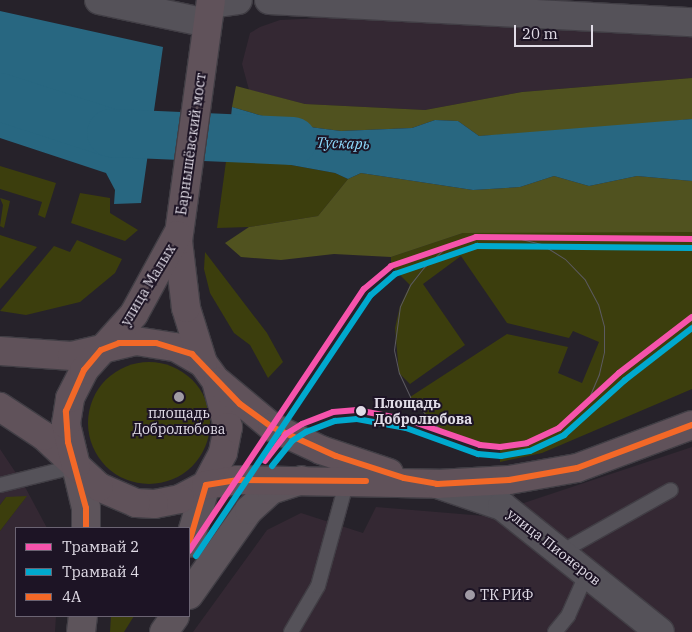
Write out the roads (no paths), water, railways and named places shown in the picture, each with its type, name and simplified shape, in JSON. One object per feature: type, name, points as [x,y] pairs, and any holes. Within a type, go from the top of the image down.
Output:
[{"type":"main road","name":"Барнышёвский мост","points":[[178,229],[210,9]]},
{"type":"main road","name":"улица Малых","points":[[102,350],[134,314],[178,229]]},
{"type":"main road","name":"улица Малых","points":[[178,229],[180,274],[186,308],[210,372]]},
{"type":"main road","points":[[0,351],[72,356],[136,341],[156,343],[184,350],[272,427],[305,444],[404,478],[437,484]]},
{"type":"main road","points":[[86,527],[86,508],[68,442],[66,410],[84,370],[102,350]]},
{"type":"main road","points":[[190,540],[206,485],[223,453],[228,427],[210,372]]},
{"type":"main road","points":[[0,407],[44,436],[99,487],[136,503],[154,504],[180,499],[206,485],[237,480],[347,480],[437,484],[509,480],[577,468],[692,425]]},
{"type":"main road","points":[[190,594],[249,510],[272,490],[305,480]]},
{"type":"main road","points":[[81,632],[83,617]]},
{"type":"main road","points":[[163,632],[166,617]]},
{"type":"main road","points":[[163,632],[174,617]]},
{"type":"street","points":[[99,0],[210,9],[238,0]]},
{"type":"street","points":[[269,0],[692,22]]},
{"type":"street","name":"улица Пионеров","points":[[437,484],[502,506],[660,632]]},
{"type":"lane","points":[[0,484],[76,466]]},
{"type":"lane","points":[[291,632],[318,586],[347,480]]},
{"type":"lane","points":[[561,552],[671,490]]},
{"type":"lane","points":[[555,632],[568,616],[587,573]]},
{"type":"water","points":[[0,11],[163,47],[141,203],[114,204],[115,190],[106,173],[0,138]]},
{"type":"water","points":[[232,107],[294,125],[341,131],[412,128],[435,120],[458,121],[479,136],[692,119],[692,181],[637,176],[589,186],[554,176],[520,187],[473,190],[361,173],[348,179],[335,173],[280,163],[249,146],[239,153],[227,154]]},
{"type":"waterway","name":"Тускарь","points":[[0,97],[111,133],[293,141]]},
{"type":"tram line","name":"2","points":[[190,550],[364,289],[391,266],[476,237],[692,239]]},
{"type":"tram line","points":[[513,237],[541,244],[565,259],[585,280],[598,304],[604,326],[604,352],[599,374],[586,405]]},
{"type":"tram line","points":[[452,242],[424,267],[410,285],[400,306],[394,350],[399,373],[410,397],[435,425],[454,437],[480,445],[500,447]]},
{"type":"tram line","name":"4","points":[[196,556],[371,295],[395,274],[477,246],[692,248]]},
{"type":"tram line","name":"2","points":[[265,461],[286,434],[302,424],[333,412],[357,410],[408,420],[480,445],[500,447],[527,443],[559,428],[619,373],[692,317]]},
{"type":"tram line","name":"4","points":[[272,466],[292,441],[306,432],[335,421],[357,419],[406,428],[478,454],[501,456],[530,451],[564,435],[625,380],[692,328]]},
{"type":"place","name":"площадь Добролюбова","points":[[179,397]]},
{"type":"place","name":"Площадь Добролюбова","points":[[361,411]]},
{"type":"place","name":"ТК РИФ","points":[[470,595]]}]
